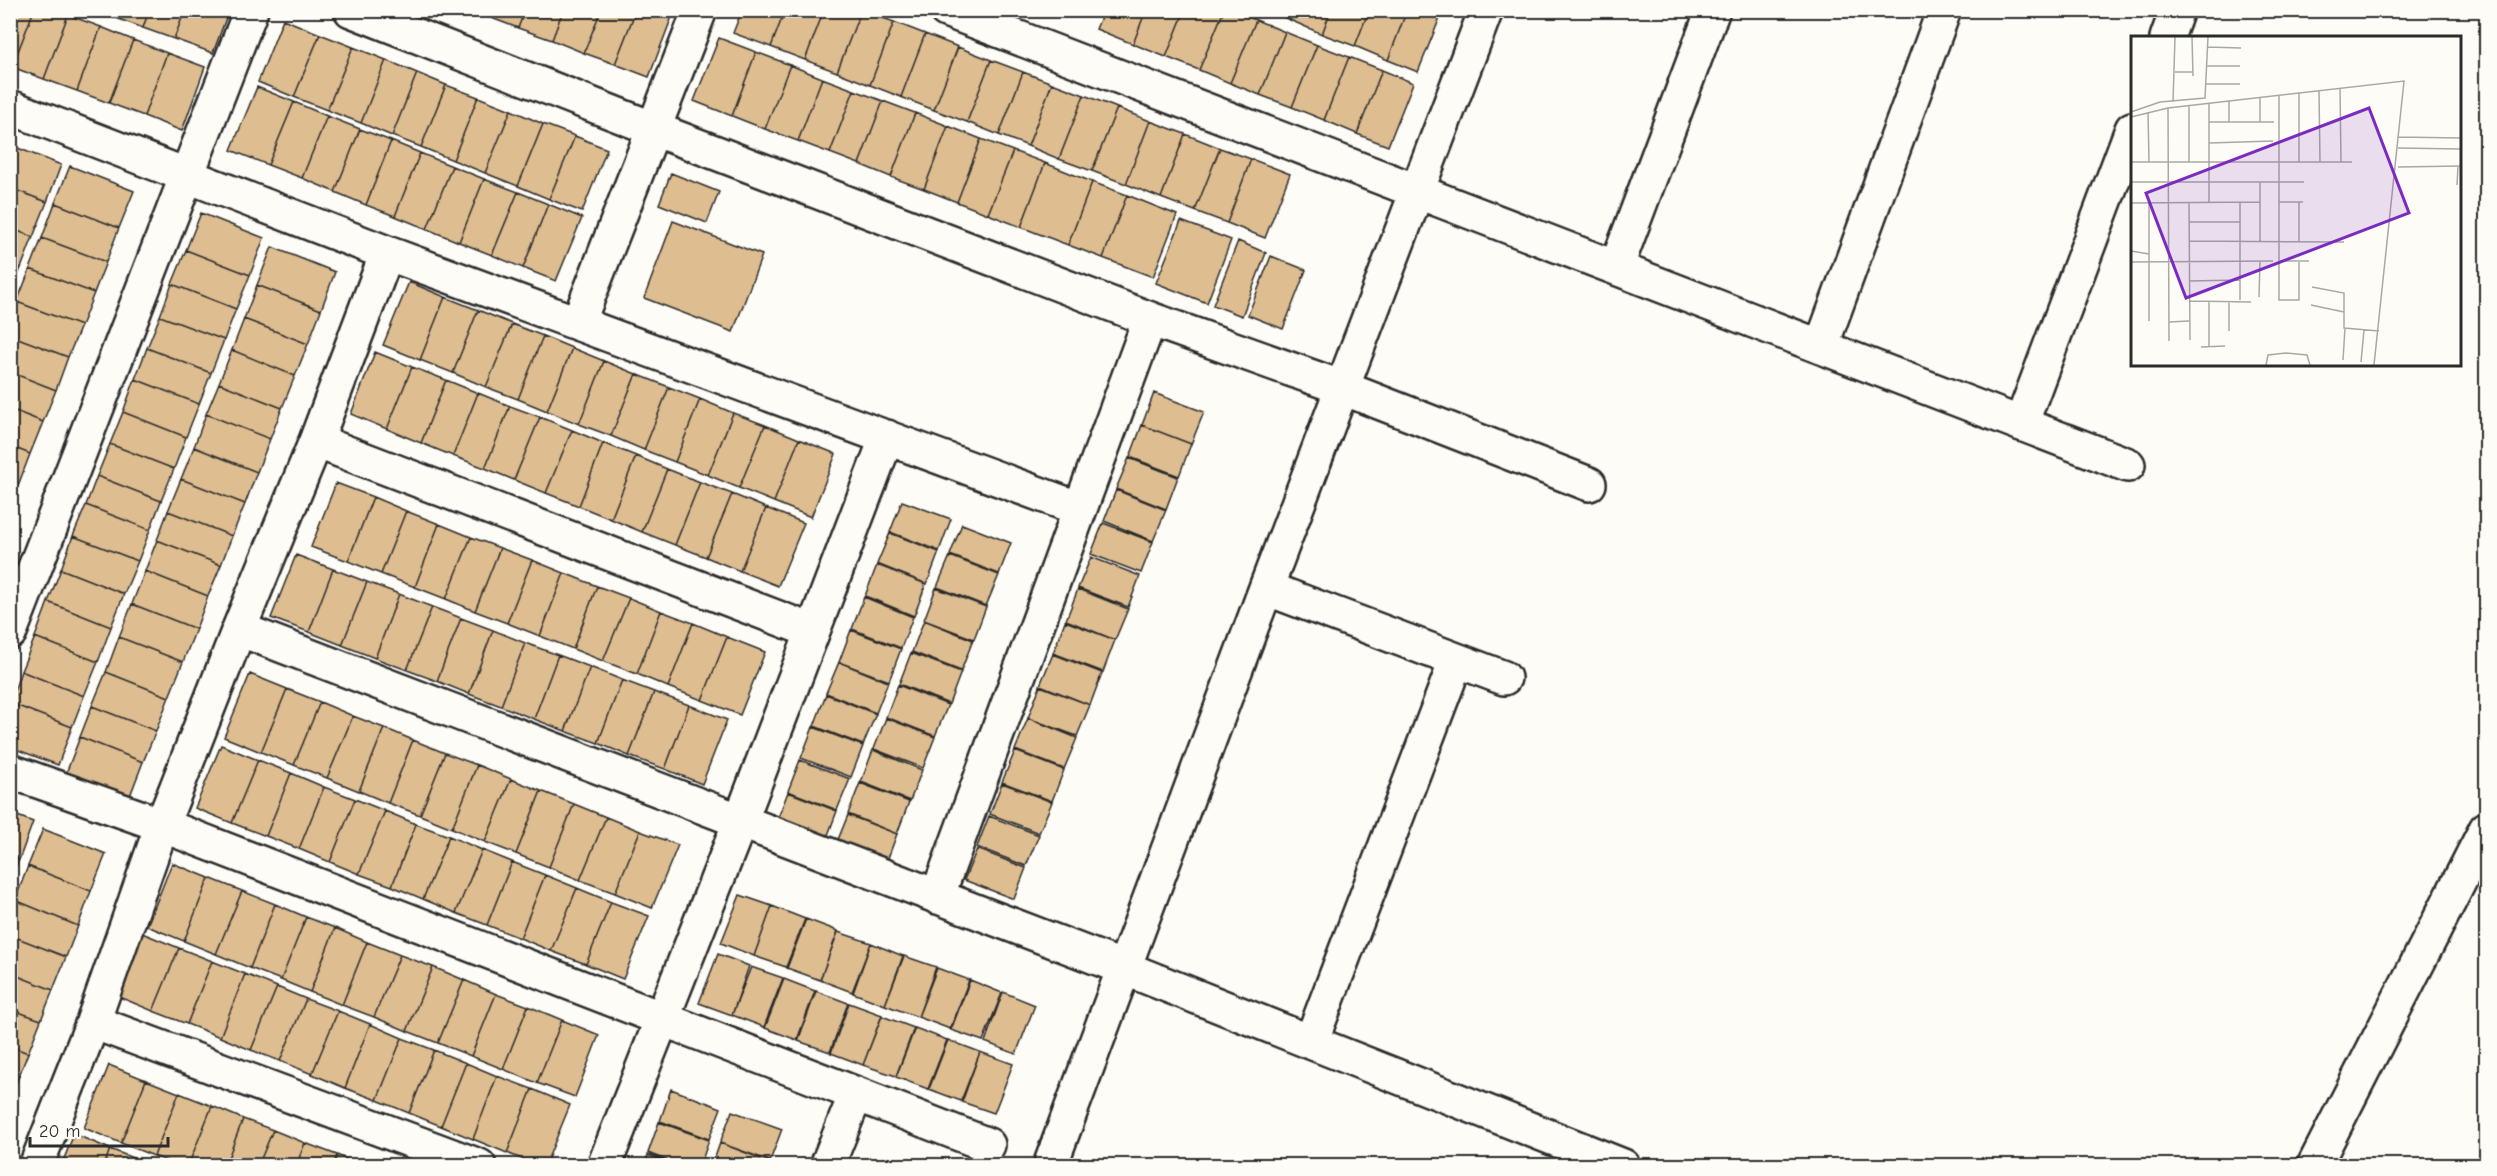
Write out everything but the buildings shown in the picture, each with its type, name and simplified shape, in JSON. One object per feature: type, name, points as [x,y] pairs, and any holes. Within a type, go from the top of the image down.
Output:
[{"type":"street","points":[[10,632],[251,10]]},
{"type":"street","points":[[351,10],[1150,319],[1343,388],[1589,484]]},
{"type":"street","points":[[578,323],[700,10]]},
{"type":"street","points":[[946,10],[2128,465]]},
{"type":"street","points":[[1050,1166],[1266,588],[1486,10]]},
{"type":"street","points":[[1616,268],[1713,10]]},
{"type":"street","points":[[1821,347],[1944,10]]},
{"type":"street","points":[[2168,36],[2177,10]]},
{"type":"street","points":[[10,107],[387,253],[1080,509]]},
{"type":"street","points":[[2021,424],[2131,134]]},
{"type":"street","points":[[36,1166],[93,1022],[162,825],[239,628],[316,441],[387,253]]},
{"type":"street","points":[[937,897],[1150,319]]},
{"type":"street","points":[[604,1166],[740,822],[887,437]]},
{"type":"street","points":[[316,441],[812,631]]},
{"type":"street","points":[[1266,588],[1504,678]]},
{"type":"street","points":[[239,628],[1124,968],[1623,1166]]},
{"type":"street","points":[[1311,1042],[1455,661]]},
{"type":"street","points":[[10,771],[162,825],[661,1020],[988,1144]]},
{"type":"street","points":[[2314,1166],[2487,829]]},
{"type":"street","points":[[93,1022],[479,1166]]},
{"type":"street","points":[[827,1166],[856,1094]]}]
